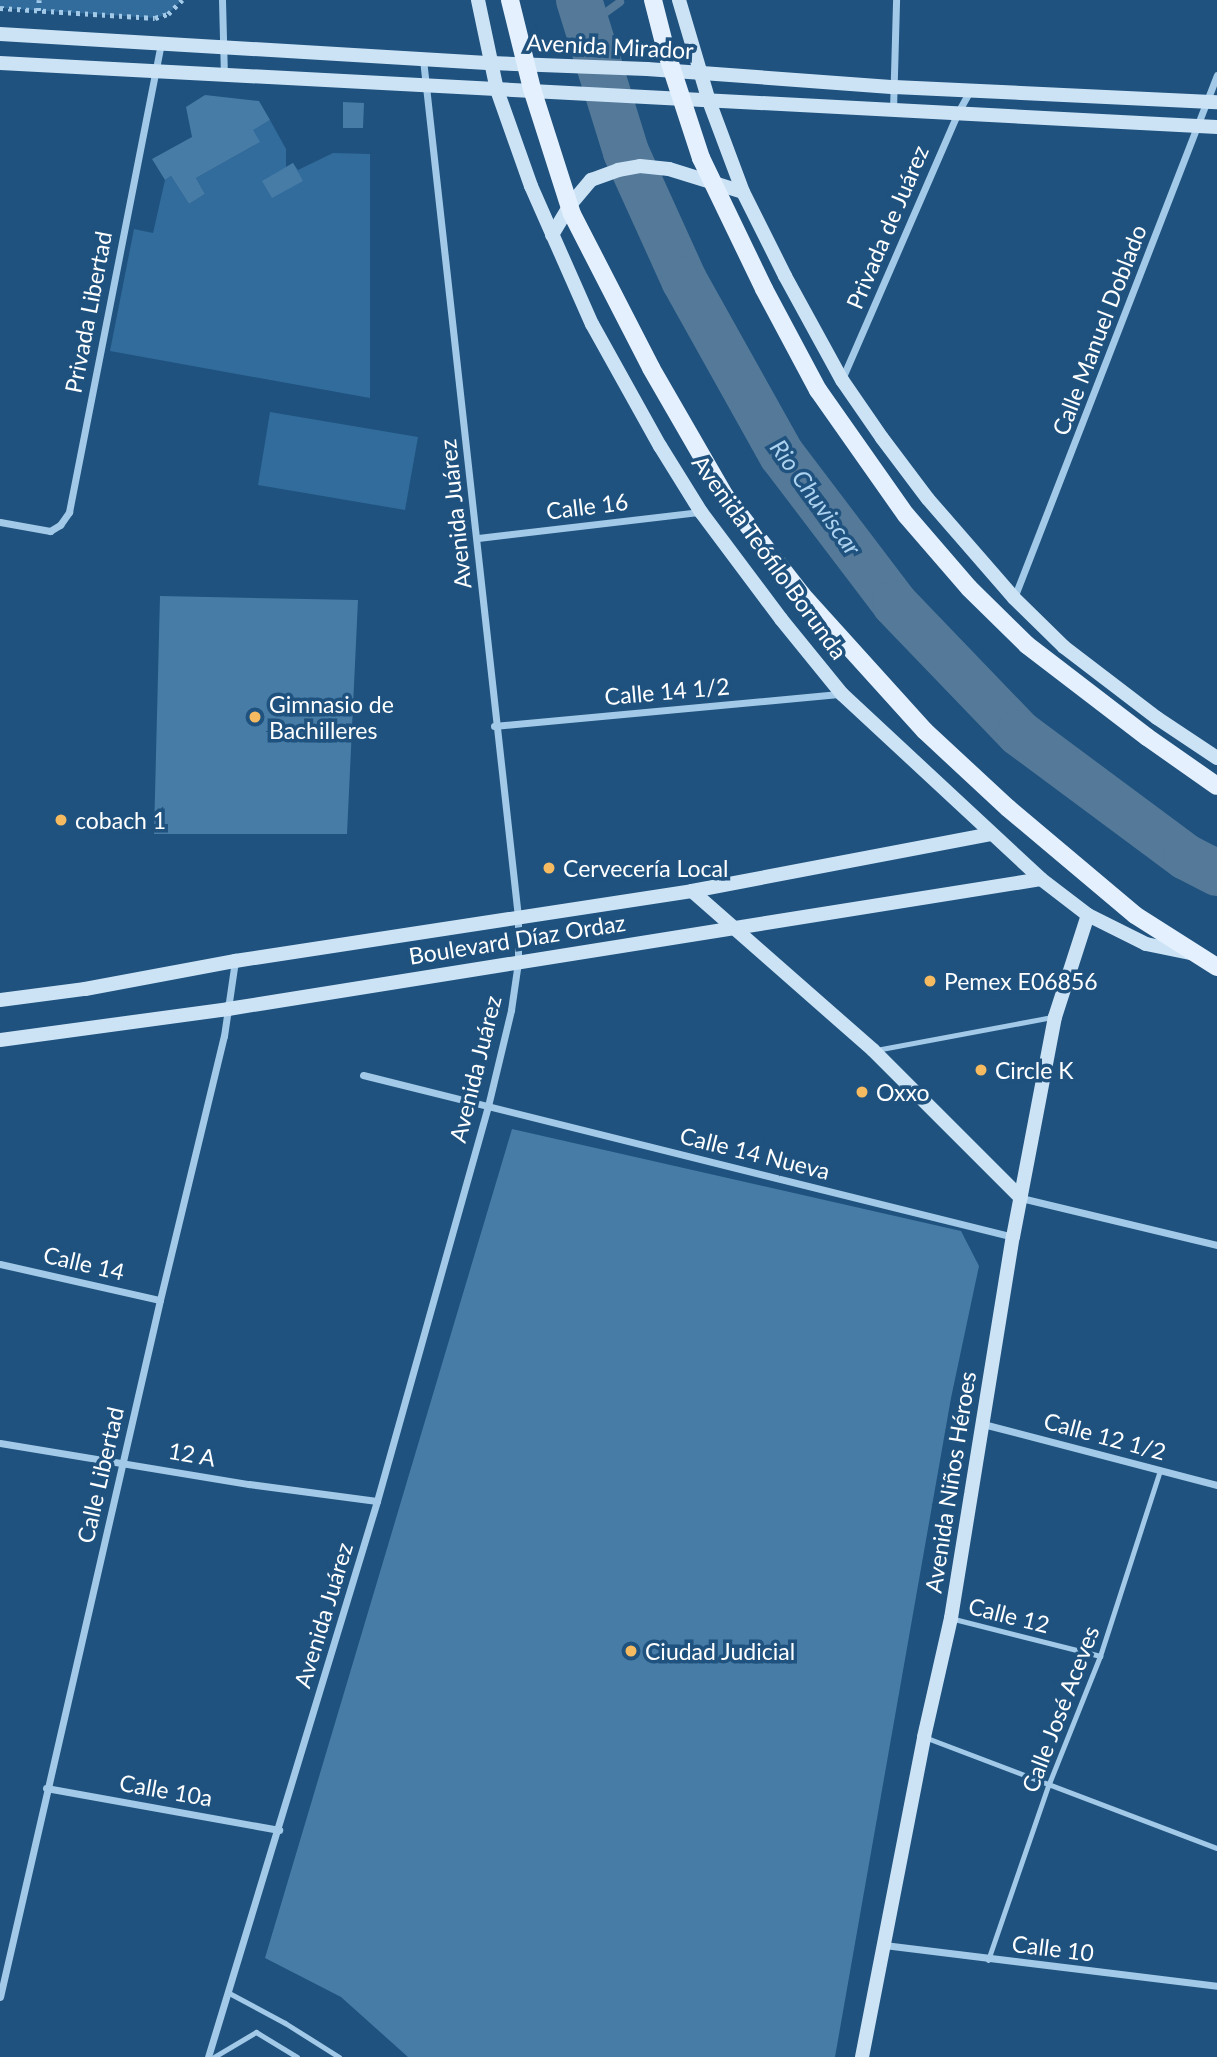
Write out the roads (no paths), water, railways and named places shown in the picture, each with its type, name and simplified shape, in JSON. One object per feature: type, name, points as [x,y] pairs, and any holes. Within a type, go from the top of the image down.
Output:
[{"type":"main road","name":"Avenida Teófilo Borunda","points":[[478,0],[497,90],[531,187],[592,324],[660,446],[701,512],[781,619],[842,694],[1041,879],[1088,915],[1146,944],[1193,954]]},
{"type":"main road","points":[[510,0],[532,89],[572,214],[651,368],[725,496],[802,595],[925,731],[1008,808],[1135,915],[1217,967]]},
{"type":"main road","points":[[653,0],[666,51],[701,158],[764,289],[818,390],[906,515],[969,588],[1027,645],[1147,737],[1217,786]]},
{"type":"main road","points":[[679,0],[709,101],[743,192],[842,380],[928,499],[1014,598],[1064,648],[1157,718],[1216,752]]},
{"type":"main road","name":"Avenida Mirador","points":[[0,34],[491,63],[700,72],[894,87],[1211,101]]},
{"type":"main road","name":"Avenida Mirador","points":[[0,63],[497,90],[554,90],[709,101],[1217,127]]},
{"type":"main road","points":[[552,235],[570,205],[591,180],[640,166],[669,169],[743,192]]},
{"type":"main road","name":"Boulevard Díaz Ordaz","points":[[0,1000],[85,989],[235,961],[692,891],[990,834]]},
{"type":"main road","name":"Boulevard Díaz Ordaz","points":[[0,1040],[228,1009],[1041,879]]},
{"type":"main road","points":[[692,891],[873,1050],[1021,1198]]},
{"type":"main road","name":"Avenida Niños Héroes","points":[[862,2057],[924,1737],[951,1618],[1013,1237],[1055,1017],[1088,915]]},
{"type":"street","points":[[222,0],[224,75]]},
{"type":"street","points":[[893,110],[896,0]]},
{"type":"street","name":"Privada Libertad","points":[[0,522],[50,531],[60,525],[69,512],[161,44]]},
{"type":"street","name":"Avenida Juárez","points":[[208,2057],[377,1501],[488,1106],[511,1010],[518,962],[518,917],[423,58]]},
{"type":"street","name":"Calle Manuel Doblado","points":[[1014,598],[1197,126],[1211,101],[1217,75]]},
{"type":"street","name":"Privada de Juárez","points":[[842,380],[957,114],[970,91]]},
{"type":"street","name":"Calle 16","points":[[478,538],[701,512]]},
{"type":"street","name":"Calle 14 1/2","points":[[495,726],[842,694]]},
{"type":"street","name":"Calle Libertad","points":[[0,1997],[46,1788],[228,1009],[235,961]]},
{"type":"street","name":"Calle 14 Nueva","points":[[363,1074],[1013,1237]]},
{"type":"street","points":[[1021,1198],[1217,1245]]},
{"type":"street","name":"Calle 14","points":[[0,1264],[160,1300]]},
{"type":"street","name":"Calle 12 1/2","points":[[983,1424],[1217,1485]]},
{"type":"street","name":"12 A","points":[[0,1444],[122,1461],[249,1484],[377,1501]]},
{"type":"street","name":"Calle 10a","points":[[46,1788],[279,1830]]},
{"type":"street","name":"Calle 10","points":[[884,1945],[988,1960],[1217,1986]]},
{"type":"lane","points":[[873,1050],[1055,1017]]},
{"type":"lane","name":"Calle José Aceves","points":[[988,1960],[1048,1786],[1100,1656],[1160,1470]]},
{"type":"lane","name":"Calle 12","points":[[951,1618],[1100,1656]]},
{"type":"lane","points":[[924,1737],[1217,1848]]},
{"type":"lane","points":[[229,1993],[285,2023],[339,2057]]},
{"type":"lane","points":[[214,2057],[256,2032],[297,2057]]},
{"type":"waterway","name":"Rio Chuviscar","points":[[579,0],[626,152],[684,280],[782,455],[895,604],[1019,733],[1186,857],[1217,873]]},
{"type":"waterway","points":[[587,26],[620,2]]},
{"type":"place","name":"Gimnasio de Bachilleres","points":[[255,717]]},
{"type":"place","name":"cobach 1","points":[[61,820]]},
{"type":"place","name":"Cervecería Local","points":[[549,868]]},
{"type":"place","name":"Pemex E06856","points":[[930,981]]},
{"type":"place","name":"Circle K","points":[[981,1070]]},
{"type":"place","name":"Oxxo","points":[[862,1092]]},
{"type":"place","name":"Ciudad Judicial","points":[[631,1651]]}]
